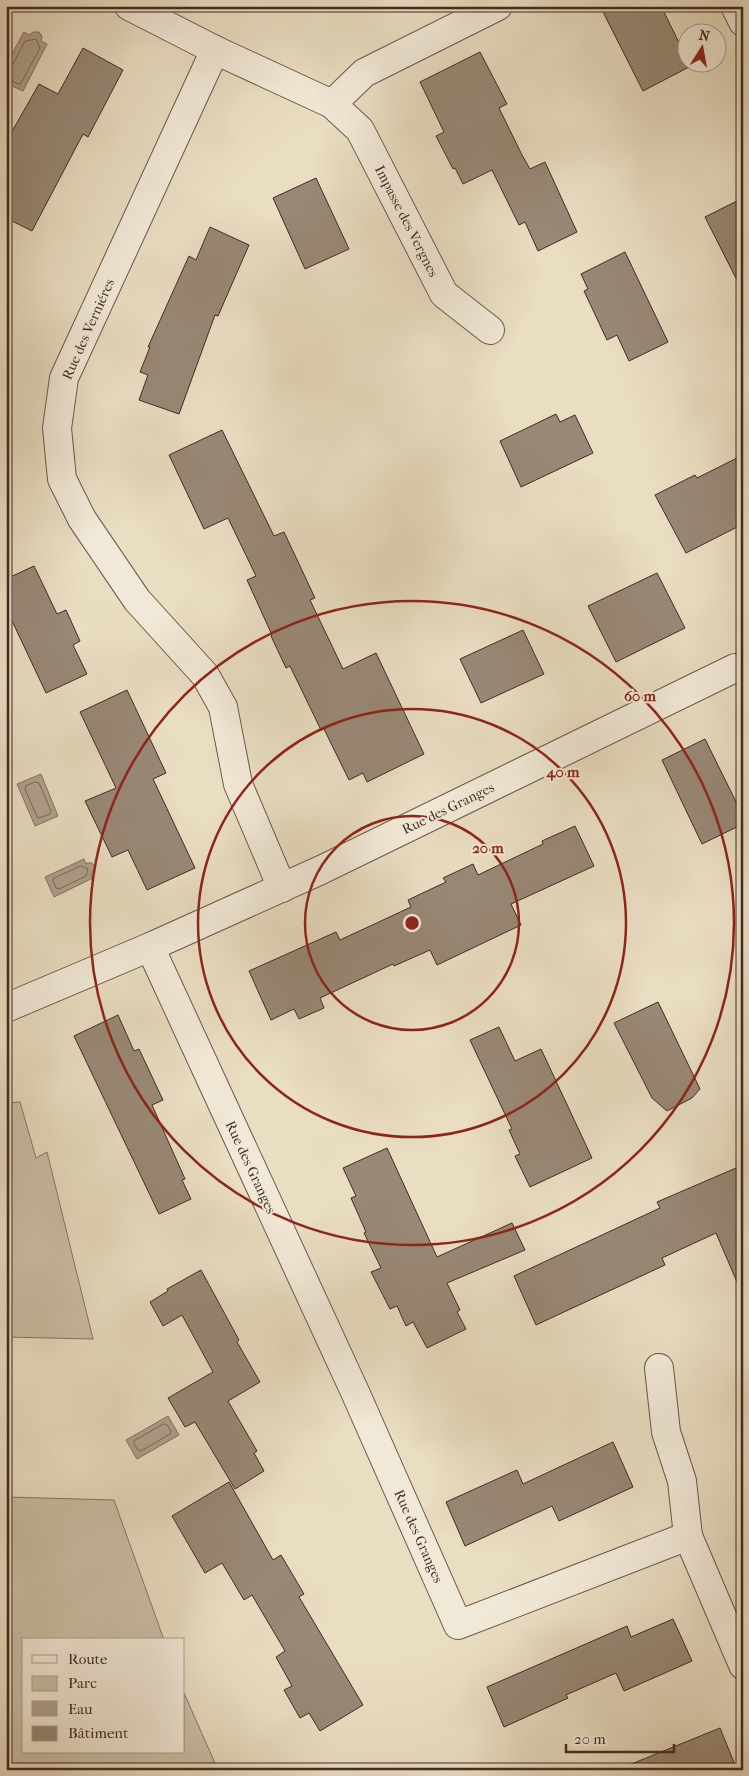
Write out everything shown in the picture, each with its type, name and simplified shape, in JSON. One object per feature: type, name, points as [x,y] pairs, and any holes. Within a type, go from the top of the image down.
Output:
[{"type":"street","points":[[130,6],[215,50],[332,104],[364,73],[498,6]]},
{"type":"street","points":[[735,6],[743,22]]},
{"type":"street","name":"Rue des Verniéres","points":[[215,50],[64,378],[57,428],[62,480],[82,519],[137,600],[205,675],[223,707],[238,784],[282,888]]},
{"type":"street","name":"Impasse des Vergnes","points":[[332,104],[360,130],[444,294],[490,330]]},
{"type":"street","name":"Rue des Granges","points":[[688,1536],[458,1625],[355,1392],[150,948],[282,888],[740,667]]},
{"type":"street","points":[[6,1008],[150,948]]},
{"type":"street","points":[[659,1368],[666,1432],[682,1481],[688,1536],[743,1665]]},
{"type":"green space","points":[[20,1102],[36,1158],[47,1152],[93,1339],[6,1337],[6,1103]]},
{"type":"green space","points":[[6,1497],[114,1500],[163,1638],[22,1638],[22,1754],[185,1754],[185,1695],[218,1770],[6,1770]]},
{"type":"water","points":[[24,32],[29,35],[33,32],[39,32],[42,36],[41,41],[47,44],[23,91],[6,83],[6,65]]},
{"type":"water","points":[[41,774],[58,816],[35,826],[17,784]]},
{"type":"water","points":[[84,859],[85,863],[92,863],[95,868],[91,875],[93,878],[54,897],[45,877]]},
{"type":"water","points":[[168,1416],[179,1435],[137,1459],[126,1440]]},
{"type":"building","points":[[600,6],[661,6],[676,37],[676,72],[679,72],[643,91]]},
{"type":"building","points":[[83,48],[123,70],[88,137],[83,134],[32,231],[6,218],[6,142],[39,84],[58,94]]},
{"type":"building","points":[[480,52],[507,104],[499,108],[522,155],[530,169],[545,162],[577,232],[538,251],[525,222],[519,225],[492,170],[463,184],[436,136],[444,132],[420,82]]},
{"type":"building","points":[[316,178],[349,249],[305,269],[273,198]]},
{"type":"building","points":[[743,198],[743,292],[705,217]]},
{"type":"building","points":[[210,227],[249,245],[218,316],[215,315],[179,414],[139,400],[148,375],[140,372],[150,347],[148,347],[189,256],[196,260]]},
{"type":"building","points":[[625,252],[668,342],[629,361],[617,335],[607,340],[584,291],[588,289],[581,274]]},
{"type":"building","points":[[556,414],[560,422],[575,415],[593,453],[521,487],[500,441]]},
{"type":"building","points":[[222,430],[274,536],[284,532],[315,598],[310,600],[343,669],[376,653],[424,754],[367,782],[363,773],[349,780],[324,729],[321,730],[290,666],[286,668],[271,636],[247,580],[256,576],[228,518],[204,529],[169,455]]},
{"type":"building","points":[[743,455],[743,524],[686,553],[655,495],[695,475],[697,478]]},
{"type":"building","points":[[34,566],[57,614],[66,610],[80,641],[73,645],[87,674],[46,693],[6,608],[6,579]]},
{"type":"building","points":[[657,573],[685,628],[616,662],[588,606]]},
{"type":"building","points":[[523,630],[544,674],[481,703],[460,659]]},
{"type":"building","points":[[127,690],[166,773],[153,779],[195,868],[147,890],[128,850],[112,857],[85,801],[116,788],[80,712]]},
{"type":"building","points":[[705,739],[743,816],[743,824],[702,844],[662,760]]},
{"type":"building","points":[[575,826],[594,866],[511,904],[521,925],[437,965],[430,950],[394,966],[393,964],[320,998],[324,1008],[299,1019],[294,1009],[271,1020],[249,971],[336,932],[340,940],[411,907],[408,900],[446,882],[443,878],[473,864],[478,875],[543,844],[542,841]]},
{"type":"building","points":[[658,1002],[700,1089],[692,1098],[667,1111],[652,1098],[614,1023]]},
{"type":"building","points":[[118,1015],[134,1051],[139,1049],[163,1100],[152,1105],[185,1179],[182,1180],[191,1199],[159,1214],[74,1036]]},
{"type":"building","points":[[499,1027],[515,1061],[541,1049],[592,1158],[530,1187],[515,1156],[520,1154],[509,1130],[512,1129],[470,1040]]},
{"type":"building","points":[[387,1148],[437,1257],[512,1223],[525,1250],[447,1283],[460,1310],[457,1312],[466,1329],[427,1348],[413,1322],[406,1326],[397,1306],[390,1309],[371,1272],[381,1268],[364,1233],[366,1232],[351,1198],[356,1196],[343,1168]]},
{"type":"building","points":[[743,1165],[743,1296],[716,1233],[662,1258],[665,1265],[536,1325],[514,1276],[660,1208],[657,1202]]},
{"type":"building","points":[[201,1270],[239,1340],[237,1342],[260,1382],[228,1401],[257,1451],[254,1453],[264,1471],[235,1489],[195,1422],[185,1427],[168,1398],[213,1372],[182,1315],[163,1326],[150,1302],[168,1291],[167,1289]]},
{"type":"building","points":[[613,1442],[633,1487],[559,1521],[552,1506],[465,1546],[446,1502],[517,1470],[523,1484]]},
{"type":"building","points":[[229,1482],[273,1560],[281,1555],[304,1594],[299,1597],[363,1705],[320,1731],[309,1713],[300,1718],[284,1690],[292,1686],[276,1657],[285,1651],[252,1595],[244,1600],[222,1563],[205,1573],[172,1516]]},
{"type":"building","points":[[673,1619],[692,1661],[624,1691],[616,1673],[566,1695],[568,1698],[504,1727],[487,1687],[627,1626],[631,1637]]},
{"type":"building","points":[[720,1728],[737,1770],[619,1769]]}]
